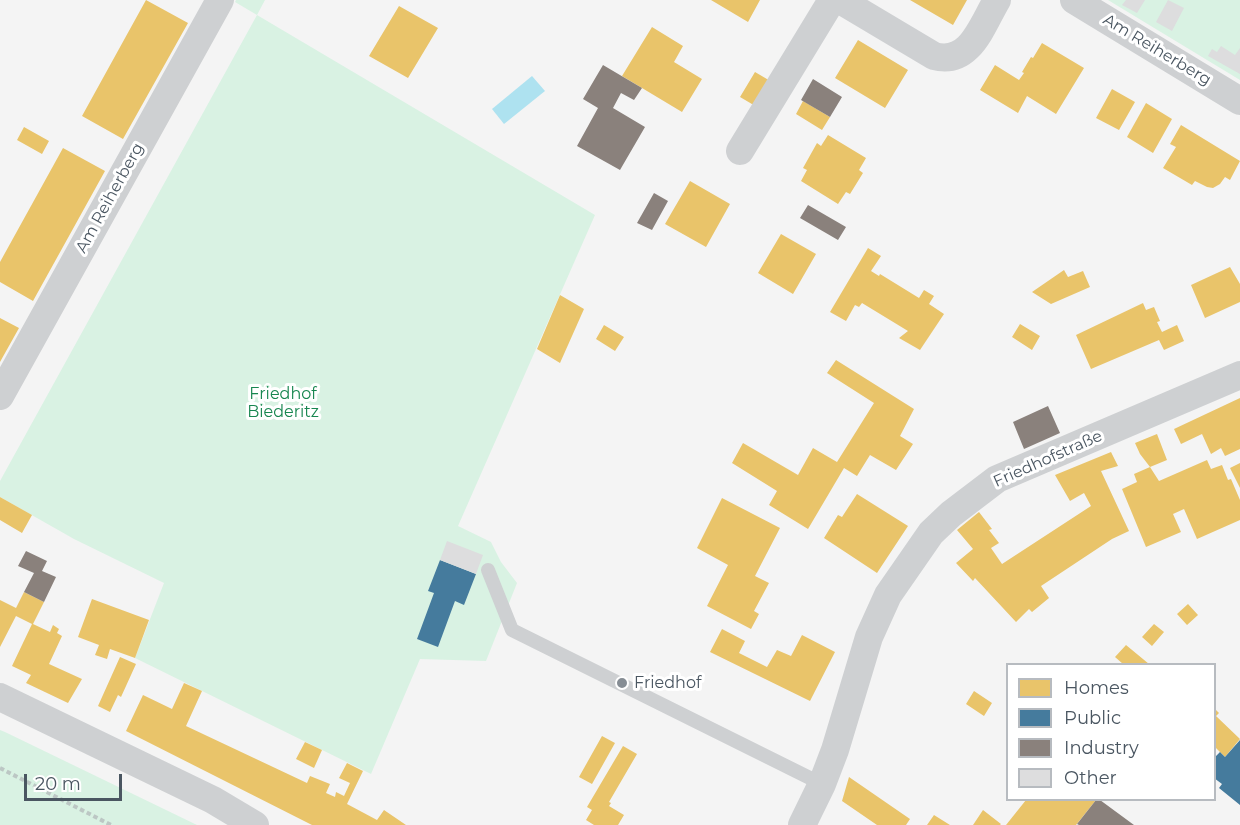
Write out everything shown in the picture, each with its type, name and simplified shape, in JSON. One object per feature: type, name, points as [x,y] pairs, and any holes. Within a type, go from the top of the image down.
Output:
[{"type":"street","name":"Am Reiherberg","points":[[0,396],[219,0]]},
{"type":"street","points":[[740,151],[832,0]]},
{"type":"street","points":[[840,0],[934,56],[948,58],[957,56],[968,48],[997,0]]},
{"type":"street","name":"Am Reiherberg","points":[[1074,0],[1240,101]]},
{"type":"street","name":"Friedhofstraße","points":[[802,825],[835,750],[869,637],[888,595],[931,533],[951,514],[997,479],[1240,375]]},
{"type":"street","points":[[0,697],[213,800],[255,825]]},
{"type":"lane","points":[[488,570],[512,630],[822,784]]},
{"type":"path","points":[[0,768],[111,825]]},
{"type":"green space","points":[[236,0],[265,0],[257,15],[235,2]]},
{"type":"green space","points":[[1108,0],[1240,0],[1240,80]]},
{"type":"green space","name":"Friedhof Biederitz","points":[[257,15],[595,215],[458,526],[491,542],[501,562],[517,583],[486,661],[420,659],[371,774],[135,658],[164,583],[74,539],[0,497],[0,481]]},
{"type":"green space","points":[[0,730],[5,732],[197,825],[0,825]]},
{"type":"water","points":[[532,76],[545,91],[504,124],[492,109]]},
{"type":"building: Homes","points":[[146,0],[188,23],[123,139],[82,116]]},
{"type":"building: Homes","points":[[711,0],[760,0],[748,22]]},
{"type":"building: Homes","points":[[910,0],[967,0],[953,25]]},
{"type":"building: Homes","points":[[399,6],[438,28],[408,78],[369,56]]},
{"type":"building: Homes","points":[[652,27],[683,46],[674,62],[702,79],[682,112],[622,76]]},
{"type":"building: Homes","points":[[858,40],[908,70],[885,108],[835,78]]},
{"type":"building: Homes","points":[[1042,43],[1084,68],[1056,114],[1027,96],[1018,113],[980,90],[995,65],[1019,80],[1031,57],[1033,58]]},
{"type":"building: Homes","points":[[755,72],[772,82],[757,107],[740,97]]},
{"type":"building: Homes","points":[[1112,89],[1135,102],[1119,130],[1096,118]]},
{"type":"building: Homes","points":[[803,101],[830,117],[822,130],[796,114]]},
{"type":"building: Homes","points":[[1146,103],[1172,119],[1153,153],[1127,137]]},
{"type":"building: Homes","points":[[1181,125],[1240,161],[1230,180],[1225,177],[1213,188],[1195,181],[1192,185],[1163,168],[1176,147],[1170,144]]},
{"type":"building: Homes","points":[[24,127],[49,141],[42,154],[17,140]]},
{"type":"building: Homes","points":[[828,135],[866,158],[859,170],[863,173],[850,194],[846,192],[838,204],[801,181],[807,170],[803,168],[817,143],[821,146]]},
{"type":"building: Homes","points":[[63,148],[105,171],[33,301],[0,282],[0,262]]},
{"type":"building: Homes","points":[[690,181],[730,204],[706,247],[665,224]]},
{"type":"building: Homes","points":[[781,234],[816,254],[793,294],[758,273]]},
{"type":"building: Homes","points":[[868,248],[881,256],[871,271],[919,298],[924,290],[934,296],[929,304],[944,314],[920,350],[899,338],[908,331],[862,303],[859,307],[855,305],[846,321],[830,312]]},
{"type":"building: Homes","points":[[1230,267],[1240,284],[1240,302],[1205,318],[1191,285]]},
{"type":"building: Homes","points":[[1064,270],[1068,277],[1083,271],[1090,287],[1051,304],[1032,292]]},
{"type":"building: Homes","points":[[560,295],[584,309],[560,363],[537,349]]},
{"type":"building: Homes","points":[[1143,303],[1146,310],[1154,307],[1162,332],[1177,325],[1184,341],[1164,350],[1159,340],[1091,369],[1076,335]]},
{"type":"building: Homes","points":[[0,318],[19,328],[0,362]]},
{"type":"building: Homes","points":[[1020,324],[1040,336],[1032,350],[1012,337]]},
{"type":"building: Homes","points":[[604,325],[624,337],[615,351],[596,339]]},
{"type":"building: Homes","points":[[836,360],[914,409],[900,436],[913,444],[896,470],[870,455],[857,476],[844,468],[808,529],[769,505],[777,491],[732,463],[743,443],[798,475],[813,448],[837,462],[874,403],[827,373]]},
{"type":"building: Homes","points":[[1240,398],[1240,449],[1225,456],[1221,448],[1211,454],[1202,434],[1181,444],[1174,429]]},
{"type":"building: Homes","points":[[1157,434],[1167,460],[1150,467],[1135,443]]},
{"type":"building: Homes","points":[[1111,452],[1118,466],[1101,471],[1129,531],[1112,539],[1041,586],[1049,598],[1032,612],[1029,609],[1016,622],[975,578],[973,581],[956,563],[973,549],[957,530],[979,512],[999,543],[991,548],[1002,564],[1091,506],[1084,493],[1070,501],[1055,475]]},
{"type":"building: Homes","points":[[1207,460],[1211,469],[1222,465],[1228,480],[1231,479],[1240,500],[1240,520],[1197,539],[1184,509],[1173,514],[1181,532],[1146,547],[1122,489],[1137,482],[1134,474],[1150,467],[1159,481]]},
{"type":"building: Homes","points":[[1240,463],[1240,488],[1230,468]]},
{"type":"building: Homes","points":[[857,494],[908,526],[877,573],[824,538],[838,515],[842,517]]},
{"type":"building: Homes","points":[[0,497],[32,515],[22,533],[0,520]]},
{"type":"building: Homes","points":[[722,498],[780,528],[755,576],[769,583],[754,611],[759,614],[751,629],[707,606],[728,565],[697,548]]},
{"type":"building: Homes","points":[[24,592],[44,602],[33,624],[50,632],[53,625],[59,629],[57,633],[62,636],[49,664],[82,679],[68,703],[26,683],[31,675],[12,666],[32,624],[16,616],[0,647],[0,600],[16,608]]},
{"type":"building: Homes","points":[[92,599],[149,620],[135,658],[110,649],[107,659],[95,655],[99,645],[78,637]]},
{"type":"building: Homes","points":[[1188,604],[1198,615],[1187,625],[1177,614]]},
{"type":"building: Homes","points":[[1154,624],[1164,632],[1152,646],[1142,637]]},
{"type":"building: Homes","points":[[722,629],[745,641],[739,653],[767,667],[777,650],[791,656],[802,635],[835,652],[810,701],[710,652]]},
{"type":"building: Homes","points":[[1126,645],[1148,663],[1122,663],[1115,657]]},
{"type":"building: Homes","points":[[120,657],[136,664],[121,697],[118,695],[110,712],[98,706]]},
{"type":"building: Homes","points":[[184,683],[202,691],[186,726],[307,783],[310,776],[330,784],[326,793],[335,797],[336,792],[344,796],[350,783],[339,778],[347,763],[363,771],[347,804],[377,820],[384,810],[406,825],[312,825],[126,731],[143,695],[172,709]]},
{"type":"building: Homes","points":[[974,691],[992,703],[984,716],[966,704]]},
{"type":"building: Homes","points":[[1216,716],[1240,739],[1225,757],[1216,748]]},
{"type":"building: Homes","points":[[602,736],[615,743],[592,784],[579,777]]},
{"type":"building: Homes","points":[[305,742],[322,750],[314,768],[296,759]]},
{"type":"building: Homes","points":[[623,746],[637,754],[609,802],[611,803],[609,806],[624,815],[618,825],[594,825],[586,820],[592,810],[587,807]]},
{"type":"building: Homes","points":[[849,777],[910,819],[906,825],[877,825],[842,801]]},
{"type":"building: Homes","points":[[1025,801],[1095,801],[1076,825],[1006,825]]},
{"type":"building: Homes","points":[[983,810],[1001,824],[973,825]]},
{"type":"building: Homes","points":[[934,815],[950,825],[927,825]]},
{"type":"building: Public","points":[[440,560],[476,574],[464,605],[455,601],[438,647],[417,639],[434,593],[428,591]]},
{"type":"building: Public","points":[[1240,740],[1240,805],[1219,788],[1222,784],[1216,780],[1216,756],[1220,752],[1225,757]]},
{"type":"building: Industry","points":[[603,65],[642,88],[634,100],[621,93],[613,108],[645,127],[620,170],[577,146],[598,108],[583,99]]},
{"type":"building: Industry","points":[[813,79],[842,97],[830,117],[801,100]]},
{"type":"building: Industry","points":[[654,193],[668,201],[652,230],[637,223]]},
{"type":"building: Industry","points":[[808,205],[846,227],[838,240],[800,218]]},
{"type":"building: Industry","points":[[1048,406],[1060,433],[1024,449],[1013,422]]},
{"type":"building: Industry","points":[[26,551],[47,561],[42,571],[56,577],[44,602],[24,592],[34,573],[18,566]]},
{"type":"building: Industry","points":[[1095,801],[1101,801],[1134,825],[1079,825],[1077,824]]},
{"type":"building: Other","points":[[1126,0],[1145,0],[1137,13],[1122,5]]},
{"type":"building: Other","points":[[1168,0],[1184,8],[1172,31],[1156,22]]},
{"type":"building: Other","points":[[1221,46],[1235,55],[1240,48],[1240,74],[1208,56],[1212,49],[1217,52]]},
{"type":"building: Other","points":[[447,541],[483,555],[476,574],[440,560]]},
{"type":"place","name":"Friedhof","points":[[622,683]]}]
